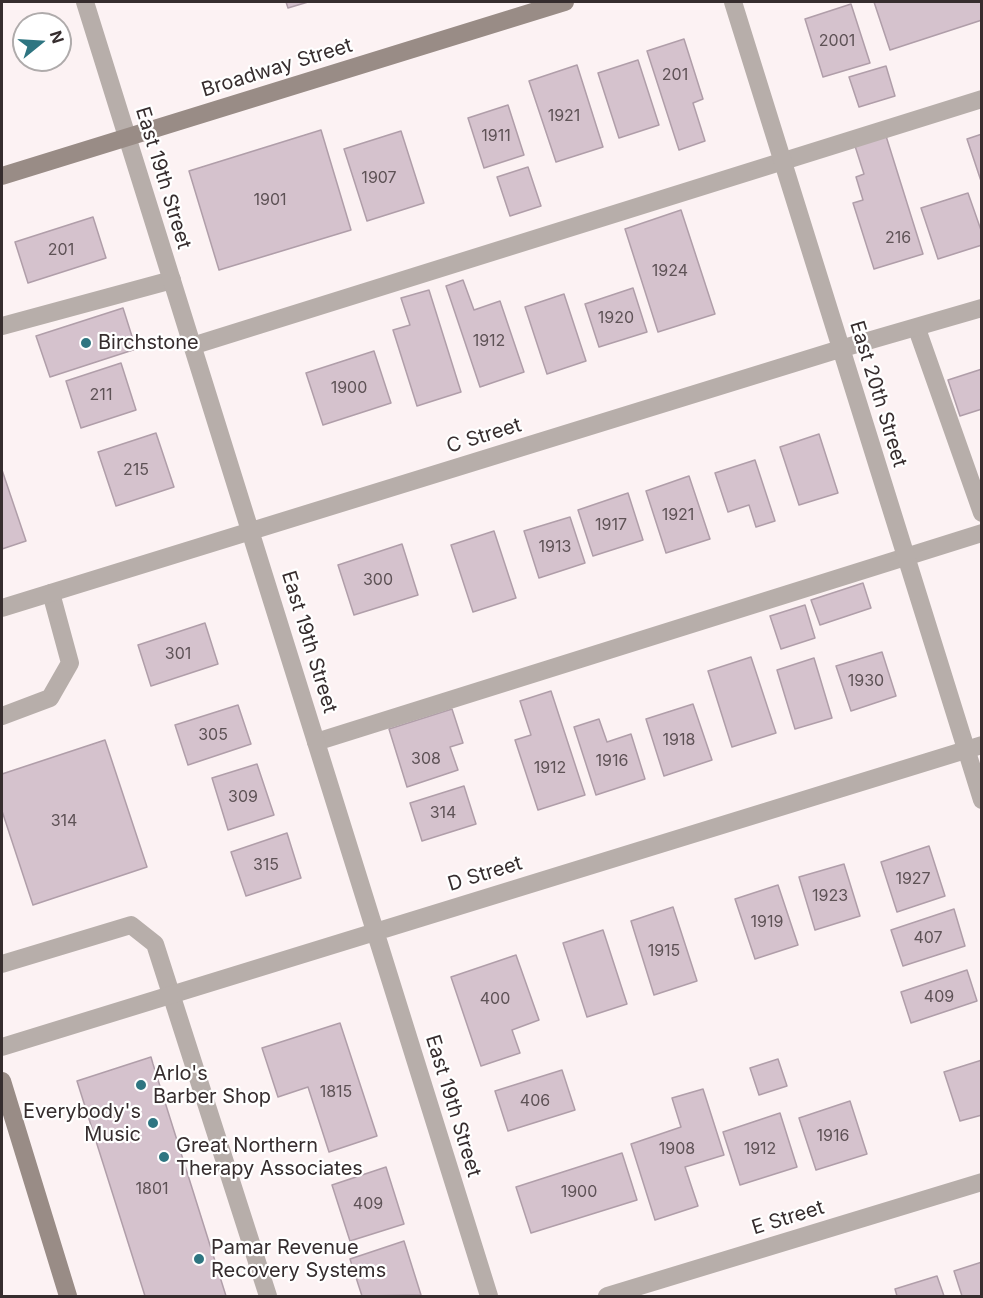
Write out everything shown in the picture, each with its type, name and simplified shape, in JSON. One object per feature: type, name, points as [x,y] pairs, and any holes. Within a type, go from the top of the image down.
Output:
[{"type":"street","name":"East 19th Street","points":[[85,2],[489,1296]]},
{"type":"street","name":"Broadway Street","points":[[2,176],[128,139],[565,2]]},
{"type":"street","name":"East 20th Street","points":[[733,2],[906,557],[973,747],[981,800]]},
{"type":"street","points":[[192,346],[981,99]]},
{"type":"street","points":[[2,326],[172,280]]},
{"type":"street","name":"C Street","points":[[2,608],[840,349],[981,309]]},
{"type":"street","points":[[917,329],[981,513]]},
{"type":"street","points":[[316,742],[981,533]]},
{"type":"street","points":[[2,716],[50,698],[70,663],[51,593]]},
{"type":"street","name":"D Street","points":[[2,1047],[973,747]]},
{"type":"street","points":[[2,964],[131,925],[155,944],[268,1296]]},
{"type":"street","points":[[2,1081],[68,1296]]},
{"type":"street","name":"E Street","points":[[608,1296],[981,1182]]},
{"type":"building","points":[[286,2],[308,2],[288,8]]},
{"type":"building","points":[[874,2],[981,2],[982,20],[890,50]]},
{"type":"building","points":[[851,4],[870,63],[823,77],[805,19]]},
{"type":"building","points":[[684,39],[703,99],[693,103],[705,141],[679,150],[647,51]]},
{"type":"building","points":[[638,60],[659,125],[619,138],[598,73]]},
{"type":"building","points":[[577,65],[603,147],[556,162],[529,81]]},
{"type":"building","points":[[886,66],[895,96],[859,107],[849,77]]},
{"type":"building","points":[[508,105],[524,155],[484,168],[468,118]]},
{"type":"building","points":[[321,130],[351,230],[219,270],[189,171]]},
{"type":"building","points":[[401,131],[424,203],[367,221],[344,149]]},
{"type":"building","points":[[982,134],[982,184],[967,139]]},
{"type":"building","points":[[886,136],[923,254],[874,269],[853,203],[863,200],[856,177],[864,174],[855,146]]},
{"type":"building","points":[[528,167],[541,206],[510,216],[497,177]]},
{"type":"building","points":[[968,193],[982,233],[982,245],[938,259],[921,208]]},
{"type":"building","points":[[681,210],[715,314],[658,332],[625,229]]},
{"type":"building","points":[[93,217],[106,258],[28,283],[15,242]]},
{"type":"building","points":[[463,280],[474,310],[500,301],[524,372],[480,387],[446,286]]},
{"type":"building","points":[[633,288],[647,332],[599,347],[585,304]]},
{"type":"building","points":[[429,290],[461,392],[417,406],[393,330],[410,325],[401,298]]},
{"type":"building","points":[[564,294],[586,361],[547,374],[525,307]]},
{"type":"building","name":"Birchstone","points":[[123,308],[136,349],[50,377],[36,336]]},
{"type":"building","points":[[374,351],[391,403],[323,425],[306,373]]},
{"type":"building","points":[[121,363],[136,410],[81,428],[66,381]]},
{"type":"building","points":[[982,369],[982,409],[960,416],[948,380]]},
{"type":"building","points":[[156,433],[174,487],[116,506],[98,452]]},
{"type":"building","points":[[819,434],[838,493],[799,505],[780,447]]},
{"type":"building","points":[[755,460],[775,521],[756,527],[749,505],[728,512],[715,473]]},
{"type":"building","points":[[2,470],[26,541],[2,549]]},
{"type":"building","points":[[689,476],[710,539],[666,553],[646,491]]},
{"type":"building","points":[[628,493],[643,540],[593,556],[578,510]]},
{"type":"building","points":[[570,517],[585,563],[539,578],[524,531]]},
{"type":"building","points":[[494,531],[516,598],[473,612],[451,545]]},
{"type":"building","points":[[402,544],[418,595],[354,615],[338,565]]},
{"type":"building","points":[[863,583],[871,608],[820,625],[811,600]]},
{"type":"building","points":[[805,605],[815,638],[781,649],[770,616]]},
{"type":"building","points":[[205,623],[218,664],[151,686],[138,645]]},
{"type":"building","points":[[882,652],[896,696],[851,711],[836,666]]},
{"type":"building","points":[[751,657],[776,733],[732,747],[708,671]]},
{"type":"building","points":[[814,658],[832,718],[795,729],[777,670]]},
{"type":"building","points":[[551,691],[585,795],[538,810],[515,740],[531,735],[520,701]]},
{"type":"building","points":[[693,704],[712,760],[664,776],[646,719]]},
{"type":"building","points":[[238,705],[251,744],[188,765],[175,725]]},
{"type":"building","points":[[452,709],[463,743],[450,747],[458,770],[407,787],[389,729]]},
{"type":"building","points":[[599,719],[607,742],[631,734],[645,779],[596,795],[574,727]]},
{"type":"building","points":[[105,740],[147,867],[33,905],[2,811],[2,774]]},
{"type":"building","points":[[257,764],[274,815],[228,830],[212,778]]},
{"type":"building","points":[[464,786],[476,824],[422,841],[410,803]]},
{"type":"building","points":[[287,833],[301,878],[246,896],[231,852]]},
{"type":"building","points":[[929,846],[945,896],[897,912],[881,862]]},
{"type":"building","points":[[844,864],[860,916],[815,930],[799,877]]},
{"type":"building","points":[[778,885],[798,945],[755,959],[735,899]]},
{"type":"building","points":[[673,907],[697,981],[654,995],[631,921]]},
{"type":"building","points":[[954,909],[965,946],[903,966],[891,930]]},
{"type":"building","points":[[603,930],[627,1004],[587,1017],[563,943]]},
{"type":"building","points":[[516,955],[539,1020],[512,1030],[520,1053],[481,1066],[451,977]]},
{"type":"building","points":[[967,970],[977,1001],[911,1023],[901,992]]},
{"type":"building","points":[[340,1023],[377,1136],[329,1152],[308,1087],[278,1097],[262,1048]]},
{"type":"building","points":[[151,1057],[226,1296],[145,1296],[77,1081]]},
{"type":"building","points":[[778,1059],[787,1086],[759,1095],[750,1068]]},
{"type":"building","points":[[982,1060],[982,1115],[960,1121],[944,1072]]},
{"type":"building","points":[[562,1070],[575,1110],[508,1131],[495,1091]]},
{"type":"building","points":[[703,1089],[724,1155],[685,1167],[698,1206],[655,1220],[631,1144],[681,1127],[672,1098]]},
{"type":"building","points":[[850,1101],[867,1154],[816,1170],[799,1118]]},
{"type":"building","points":[[780,1113],[797,1167],[740,1185],[723,1132]]},
{"type":"building","points":[[622,1153],[637,1200],[531,1233],[516,1187]]},
{"type":"building","points":[[386,1167],[404,1224],[350,1241],[332,1185]]},
{"type":"building","points":[[404,1241],[421,1295],[362,1296],[350,1259]]},
{"type":"building","points":[[982,1262],[982,1296],[962,1296],[954,1271]]},
{"type":"building","points":[[937,1276],[944,1296],[897,1296],[895,1289]]},
{"type":"place","name":"Birchstone","points":[[86,343]]},
{"type":"place","name":"Arlo's Barber Shop","points":[[141,1085]]},
{"type":"place","name":"Everybody's Music","points":[[153,1123]]},
{"type":"place","name":"Great Northern Therapy Associates","points":[[164,1157]]},
{"type":"place","name":"Pamar Revenue Recovery Systems","points":[[199,1259]]}]
